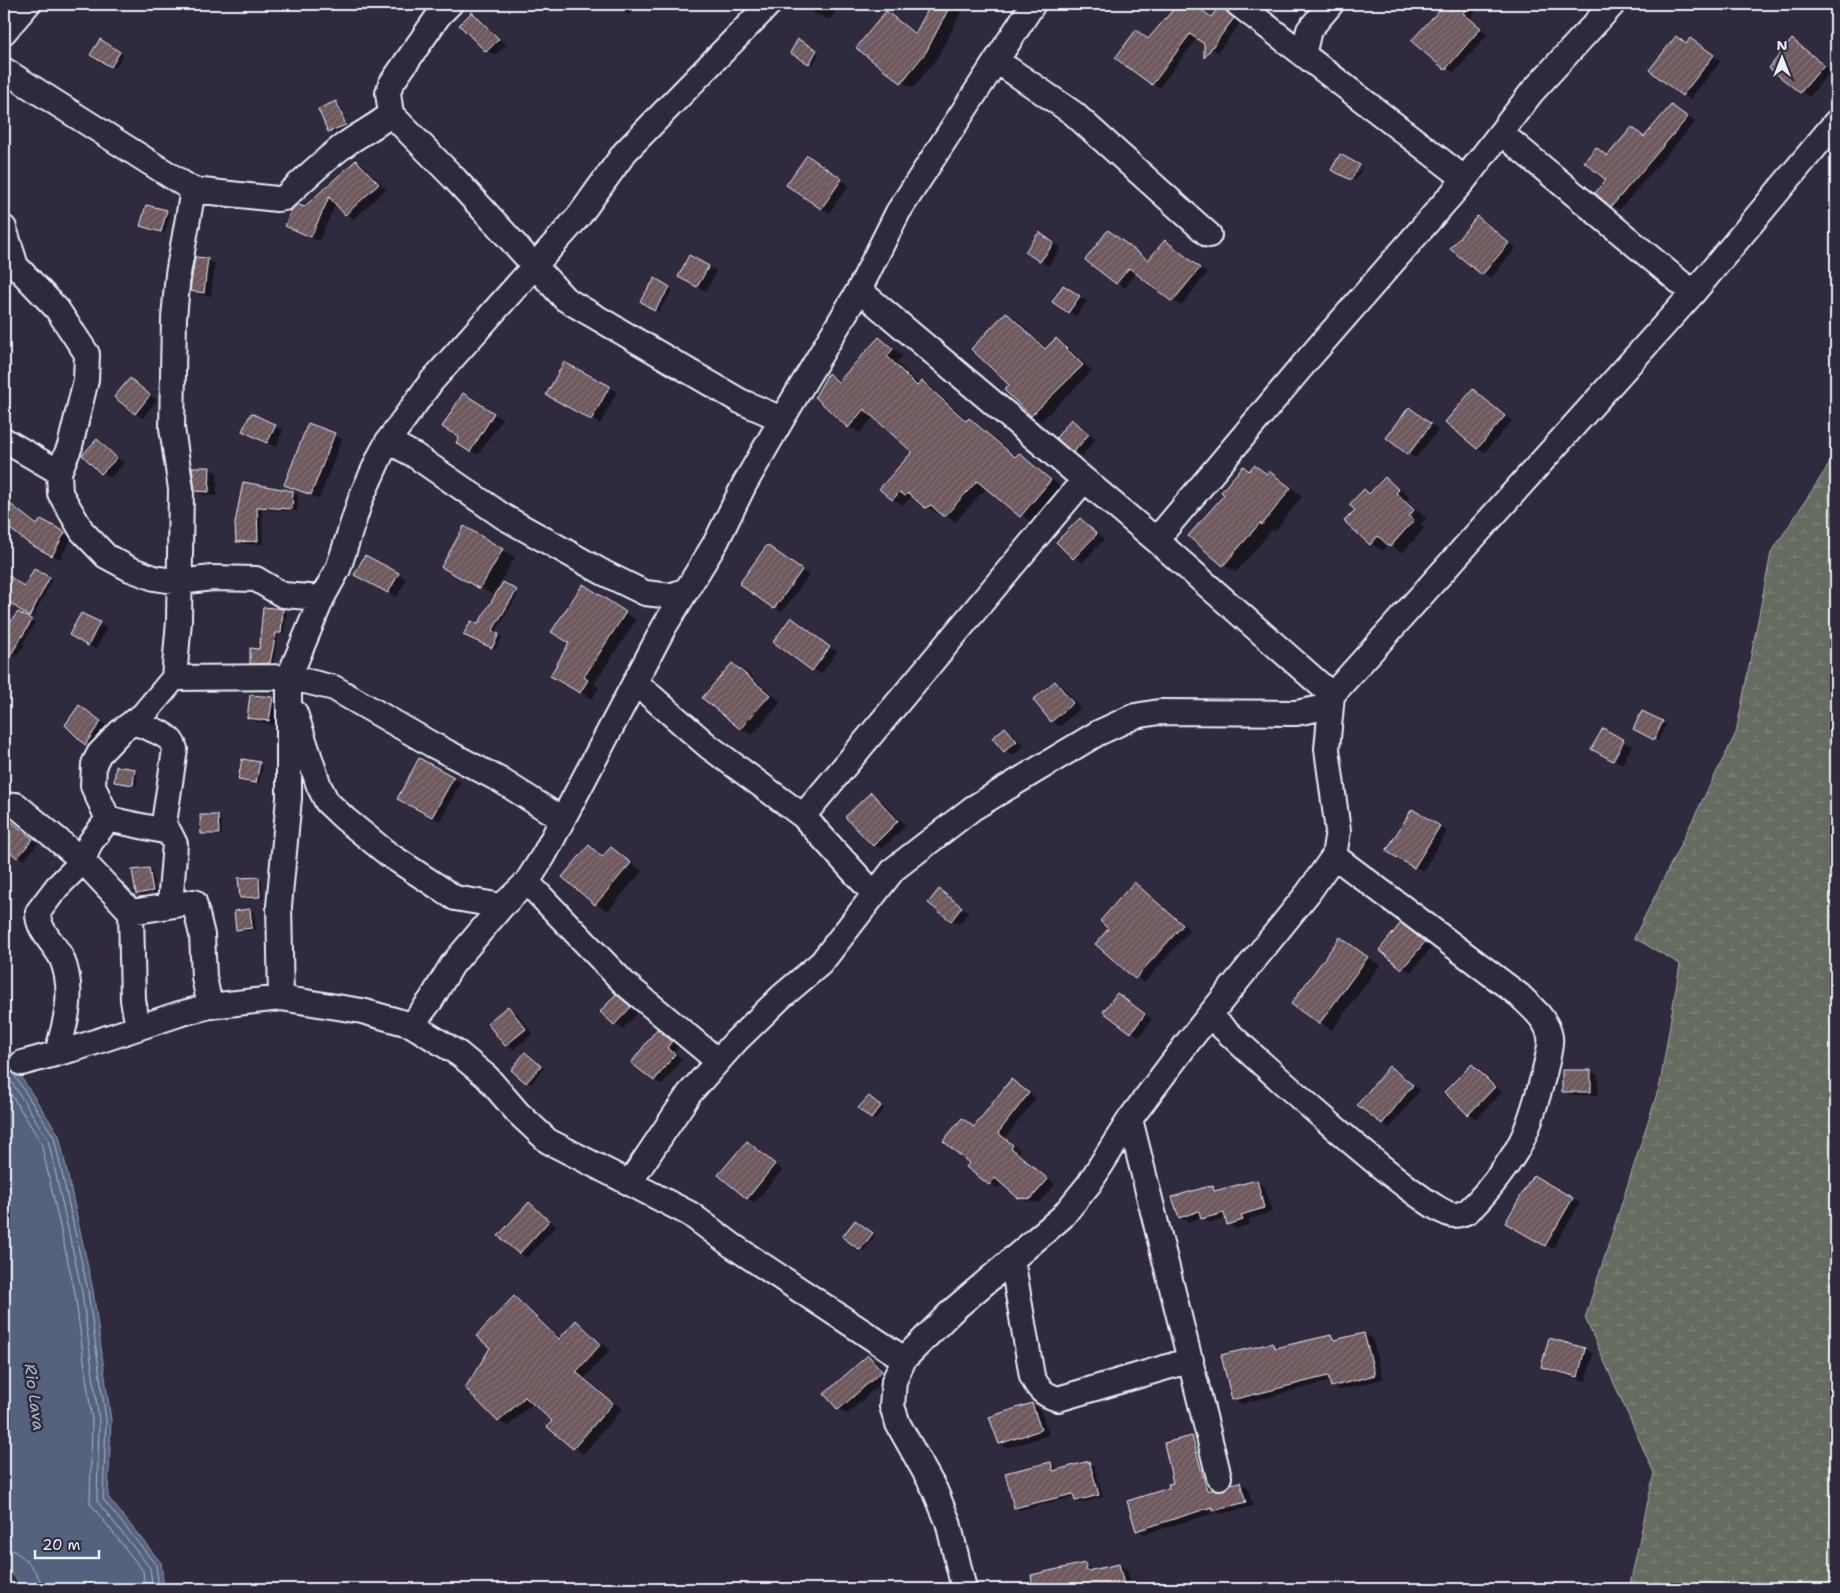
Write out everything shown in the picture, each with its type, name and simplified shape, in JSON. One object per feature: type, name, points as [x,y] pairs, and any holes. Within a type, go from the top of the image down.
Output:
[{"type":"street","points":[[4,32],[28,4]]},
{"type":"street","points":[[449,4],[439,15],[391,84],[388,93],[391,114],[455,179],[565,299],[740,401],[782,419]]},
{"type":"street","points":[[281,998],[279,906],[289,798],[289,677],[322,598],[338,570],[361,498],[388,441],[431,382],[578,216],[625,152],[768,4]]},
{"type":"street","points":[[412,1025],[431,1000],[452,965],[502,906],[527,882],[636,683],[664,627],[688,589],[782,419],[859,290],[898,212],[1033,4]]},
{"type":"street","points":[[1238,4],[1465,179]]},
{"type":"street","points":[[1303,56],[1309,30],[1331,4]]},
{"type":"street","points":[[1156,540],[1309,358],[1465,179],[1532,92],[1613,4]]},
{"type":"street","points":[[997,61],[1073,113],[1208,235]]},
{"type":"street","points":[[4,70],[192,190],[277,199],[284,198],[326,160],[391,114]]},
{"type":"street","points":[[630,1182],[689,1094],[718,1061],[781,997],[820,963],[894,869],[973,808],[1014,781],[1098,733],[1135,716],[1159,712],[1296,713],[1332,701],[1693,293],[1836,122]]},
{"type":"street","points":[[1501,133],[1693,293]]},
{"type":"street","points":[[108,819],[93,786],[94,764],[99,754],[121,731],[143,715],[174,678],[179,621],[181,489],[172,428],[172,388],[178,274],[192,190]]},
{"type":"street","points":[[4,228],[16,266],[57,308],[87,354],[86,380],[70,446],[59,472],[60,493],[71,515],[82,531],[106,556],[130,570],[154,578],[180,582],[238,577],[256,579],[283,595],[322,598]]},
{"type":"street","points":[[859,290],[1156,540],[1332,701]]},
{"type":"street","points":[[4,440],[59,472]]},
{"type":"street","points":[[388,441],[414,455],[504,517],[612,577],[645,593],[658,596],[671,596],[688,589]]},
{"type":"street","points":[[803,816],[1084,480]]},
{"type":"street","points":[[174,678],[289,677],[334,688],[431,744],[500,780],[562,819]]},
{"type":"street","points":[[636,683],[708,746],[803,816],[874,894]]},
{"type":"street","points":[[964,1589],[948,1522],[935,1490],[898,1424],[892,1406],[894,1381],[904,1359],[952,1310],[1062,1217],[1089,1184],[1130,1119],[1308,893],[1334,856],[1338,831],[1327,749],[1332,701]]},
{"type":"street","points":[[289,703],[297,715],[319,786],[327,802],[388,854],[455,898],[502,906]]},
{"type":"street","points":[[133,722],[174,742],[175,749],[163,830]]},
{"type":"street","points":[[16,805],[83,860],[131,912],[133,1000],[138,1026]]},
{"type":"street","points":[[108,819],[169,832],[174,844],[170,905]]},
{"type":"street","points":[[57,1053],[68,1016],[69,1000],[62,960],[40,923],[38,912],[57,887],[83,860],[90,843],[108,819]]},
{"type":"street","points":[[1210,1016],[1284,1085],[1412,1190],[1443,1212],[1454,1215],[1467,1212],[1490,1186],[1521,1142],[1539,1093],[1551,1038],[1546,1022],[1519,995],[1334,856]]},
{"type":"street","points":[[527,882],[624,983],[718,1061]]},
{"type":"street","points":[[131,912],[194,902],[202,935],[204,978],[210,1006]]},
{"type":"street","points":[[22,1063],[138,1026],[210,1006],[281,998],[362,1010],[412,1025],[459,1054],[487,1077],[518,1113],[548,1141],[690,1214],[733,1246],[904,1359]]},
{"type":"street","points":[[1130,1119],[1219,1477]]},
{"type":"street","points":[[1012,1259],[1032,1376],[1037,1388],[1046,1396],[1058,1399],[1191,1360]]},
{"type":"green space","points":[[1836,454],[1836,1589],[1629,1589],[1654,1473],[1585,1318],[1660,1084],[1680,964],[1634,938],[1736,733],[1771,553]]},
{"type":"water","name":"Rio Lava","points":[[4,1051],[59,1135],[93,1290],[111,1420],[108,1497],[161,1563],[164,1589],[25,1589],[4,1565]]},
{"type":"building","points":[[931,4],[951,4],[926,52],[901,83],[856,48],[886,11],[915,34]]},
{"type":"building","points":[[1178,4],[1194,4],[1211,17],[1220,5],[1234,18],[1204,58],[1204,44],[1190,34],[1152,85],[1115,58],[1136,30],[1148,39]]},
{"type":"building","points":[[1445,4],[1472,4],[1463,13],[1481,28],[1445,70],[1411,41]]},
{"type":"building","points":[[472,12],[499,39],[486,52],[459,25]]},
{"type":"building","points":[[1676,36],[1686,44],[1690,38],[1714,55],[1682,96],[1649,70]]},
{"type":"building","points":[[100,39],[120,52],[111,67],[90,55]]},
{"type":"building","points":[[798,39],[817,50],[809,64],[790,53]]},
{"type":"building","points":[[1792,39],[1824,65],[1800,93],[1769,68]]},
{"type":"building","points":[[336,101],[346,125],[328,132],[318,109]]},
{"type":"building","points":[[1671,105],[1688,117],[1611,207],[1595,193],[1606,180],[1584,162],[1596,147],[1607,156],[1632,127],[1644,137]]},
{"type":"building","points":[[1340,154],[1360,165],[1351,180],[1331,170]]},
{"type":"building","points":[[807,155],[842,179],[821,209],[786,185]]},
{"type":"building","points":[[356,160],[379,184],[345,215],[329,197],[311,237],[285,226],[292,209],[297,204],[304,207]]},
{"type":"building","points":[[146,205],[167,210],[161,232],[140,226]]},
{"type":"building","points":[[1477,216],[1509,243],[1482,275],[1450,249]]},
{"type":"building","points":[[1108,230],[1148,260],[1165,240],[1200,268],[1172,302],[1129,268],[1116,284],[1085,260]]},
{"type":"building","points":[[1039,232],[1054,243],[1040,262],[1025,252]]},
{"type":"building","points":[[689,255],[709,266],[697,287],[678,277]]},
{"type":"building","points":[[195,257],[208,258],[204,293],[190,291]]},
{"type":"building","points":[[655,278],[670,287],[654,311],[640,301]]},
{"type":"building","points":[[1063,285],[1080,296],[1068,313],[1052,302]]},
{"type":"building","points":[[1006,312],[1045,349],[1056,338],[1083,365],[1031,416],[1004,390],[1009,385],[971,349]]},
{"type":"building","points":[[879,337],[893,349],[887,356],[917,386],[922,381],[966,421],[969,418],[1015,457],[1019,453],[1051,480],[1020,517],[977,481],[944,517],[931,505],[925,508],[908,493],[905,496],[900,492],[892,500],[879,489],[912,452],[864,409],[848,428],[815,397],[828,373],[838,382]]},
{"type":"building","points":[[564,362],[610,386],[591,420],[546,395]]},
{"type":"building","points":[[130,378],[150,395],[135,414],[114,397]]},
{"type":"building","points":[[1473,389],[1505,416],[1477,449],[1445,422]]},
{"type":"building","points":[[463,393],[494,413],[470,452],[456,443],[459,437],[442,427]]},
{"type":"building","points":[[1409,407],[1431,424],[1408,455],[1386,438]]},
{"type":"building","points":[[251,413],[276,425],[267,443],[242,431]]},
{"type":"building","points":[[1071,419],[1089,434],[1073,453],[1056,438]]},
{"type":"building","points":[[308,423],[335,433],[311,495],[284,485]]},
{"type":"building","points":[[97,439],[117,458],[101,474],[82,455]]},
{"type":"building","points":[[1254,465],[1267,474],[1269,471],[1291,488],[1262,525],[1260,523],[1223,566],[1188,536],[1224,495],[1221,492],[1243,466],[1249,471]]},
{"type":"building","points":[[192,467],[210,467],[209,492],[195,491]]},
{"type":"building","points":[[1385,477],[1399,490],[1396,493],[1414,510],[1409,516],[1414,520],[1390,547],[1378,536],[1370,545],[1344,521],[1355,510],[1349,505],[1364,489],[1369,494]]},
{"type":"building","points":[[243,482],[293,491],[292,509],[257,507],[258,541],[236,542],[235,523]]},
{"type":"building","points":[[4,499],[37,525],[41,519],[65,532],[52,556],[28,543],[4,524]]},
{"type":"building","points":[[1080,518],[1097,534],[1073,559],[1056,542]]},
{"type":"building","points":[[464,526],[503,549],[480,589],[441,567]]},
{"type":"building","points":[[767,545],[802,570],[774,609],[739,584]]},
{"type":"building","points":[[365,555],[399,573],[388,593],[354,575]]},
{"type":"building","points":[[34,569],[50,577],[29,617],[4,598],[4,572],[24,587]]},
{"type":"building","points":[[503,582],[517,590],[492,631],[499,634],[492,648],[463,635],[471,621],[478,624]]},
{"type":"building","points":[[583,584],[626,612],[584,677],[588,680],[580,693],[550,676],[569,643],[551,632]]},
{"type":"building","points":[[263,607],[283,609],[281,633],[276,633],[270,663],[250,664],[250,648],[259,649]]},
{"type":"building","points":[[18,612],[32,620],[4,666],[4,631]]},
{"type":"building","points":[[81,613],[100,622],[88,646],[69,635]]},
{"type":"building","points":[[791,617],[830,647],[812,671],[773,642]]},
{"type":"building","points":[[732,663],[770,695],[740,729],[702,698]]},
{"type":"building","points":[[1055,681],[1073,703],[1051,722],[1033,700]]},
{"type":"building","points":[[250,695],[273,697],[269,721],[247,718]]},
{"type":"building","points":[[79,705],[101,721],[85,745],[65,725]]},
{"type":"building","points":[[1642,711],[1663,721],[1654,740],[1633,729]]},
{"type":"building","points":[[1005,727],[1017,741],[1004,752],[992,738]]},
{"type":"building","points":[[1603,728],[1624,740],[1613,761],[1591,749]]},
{"type":"building","points":[[419,758],[454,777],[432,817],[397,799]]},
{"type":"building","points":[[242,759],[260,762],[256,783],[238,780]]},
{"type":"building","points":[[116,766],[135,769],[133,785],[114,782]]},
{"type":"building","points":[[871,792],[898,821],[873,846],[845,817]]},
{"type":"building","points":[[1412,809],[1440,826],[1414,868],[1386,851]]},
{"type":"building","points":[[200,815],[218,815],[219,834],[201,834]]},
{"type":"building","points":[[12,822],[33,839],[17,858],[4,846],[4,832]]},
{"type":"building","points":[[589,845],[602,857],[611,847],[631,863],[595,905],[562,877]]},
{"type":"building","points":[[149,868],[153,891],[136,894],[132,870]]},
{"type":"building","points":[[259,877],[260,897],[240,898],[238,878]]},
{"type":"building","points":[[1134,882],[1183,925],[1135,979],[1095,944],[1108,929],[1100,921]]},
{"type":"building","points":[[939,889],[962,907],[951,921],[928,903]]},
{"type":"building","points":[[250,909],[252,928],[236,930],[234,911]]},
{"type":"building","points":[[1401,923],[1425,942],[1402,969],[1379,950]]},
{"type":"building","points":[[1340,937],[1368,957],[1319,1024],[1291,1004]]},
{"type":"building","points":[[1117,993],[1145,1014],[1131,1033],[1103,1012]]},
{"type":"building","points":[[616,994],[631,1007],[614,1025],[600,1012]]},
{"type":"building","points":[[508,1006],[526,1029],[505,1046],[487,1023]]},
{"type":"building","points":[[657,1029],[672,1041],[667,1048],[675,1054],[654,1081],[631,1063]]},
{"type":"building","points":[[525,1052],[541,1066],[526,1083],[511,1070]]},
{"type":"building","points":[[1472,1064],[1495,1087],[1468,1115],[1444,1092]]},
{"type":"building","points":[[1389,1066],[1413,1085],[1382,1124],[1357,1105]]},
{"type":"building","points":[[1562,1070],[1591,1070],[1591,1092],[1562,1092]]},
{"type":"building","points":[[1011,1079],[1029,1093],[998,1133],[1013,1145],[1011,1148],[1048,1179],[1031,1199],[1018,1198],[995,1178],[989,1185],[966,1167],[969,1163],[943,1141],[962,1118],[974,1127]]},
{"type":"building","points":[[869,1096],[881,1106],[871,1119],[858,1108]]},
{"type":"building","points":[[747,1141],[775,1164],[747,1199],[718,1175]]},
{"type":"building","points":[[1533,1175],[1573,1198],[1545,1246],[1505,1223]]},
{"type":"building","points":[[1257,1180],[1264,1208],[1241,1215],[1243,1220],[1227,1225],[1224,1213],[1201,1219],[1199,1211],[1179,1218],[1172,1197],[1213,1185],[1214,1191]]},
{"type":"building","points":[[529,1202],[549,1221],[519,1254],[498,1236]]},
{"type":"building","points":[[855,1220],[873,1233],[860,1250],[842,1237]]},
{"type":"building","points":[[514,1296],[559,1339],[576,1320],[601,1344],[576,1372],[613,1403],[573,1449],[547,1427],[552,1421],[525,1397],[498,1422],[465,1388],[490,1348],[476,1336]]},
{"type":"building","points":[[1364,1333],[1375,1375],[1331,1387],[1328,1376],[1232,1400],[1221,1355],[1272,1343],[1275,1348],[1331,1335],[1334,1340]]},
{"type":"building","points":[[1549,1338],[1585,1348],[1578,1377],[1541,1367]]},
{"type":"building","points":[[868,1355],[882,1371],[838,1410],[824,1394]]},
{"type":"building","points":[[1032,1403],[1041,1430],[999,1444],[989,1417]]},
{"type":"building","points":[[1192,1436],[1207,1490],[1223,1490],[1230,1484],[1240,1482],[1246,1502],[1213,1511],[1212,1507],[1136,1531],[1127,1501],[1169,1488],[1168,1484],[1173,1483],[1164,1443]]},
{"type":"building","points":[[1089,1461],[1099,1495],[1075,1501],[1073,1494],[1014,1508],[1005,1473],[1051,1462],[1053,1471]]},
{"type":"building","points":[[1085,1563],[1087,1571],[1119,1564],[1125,1589],[1033,1589],[1031,1575]]}]
